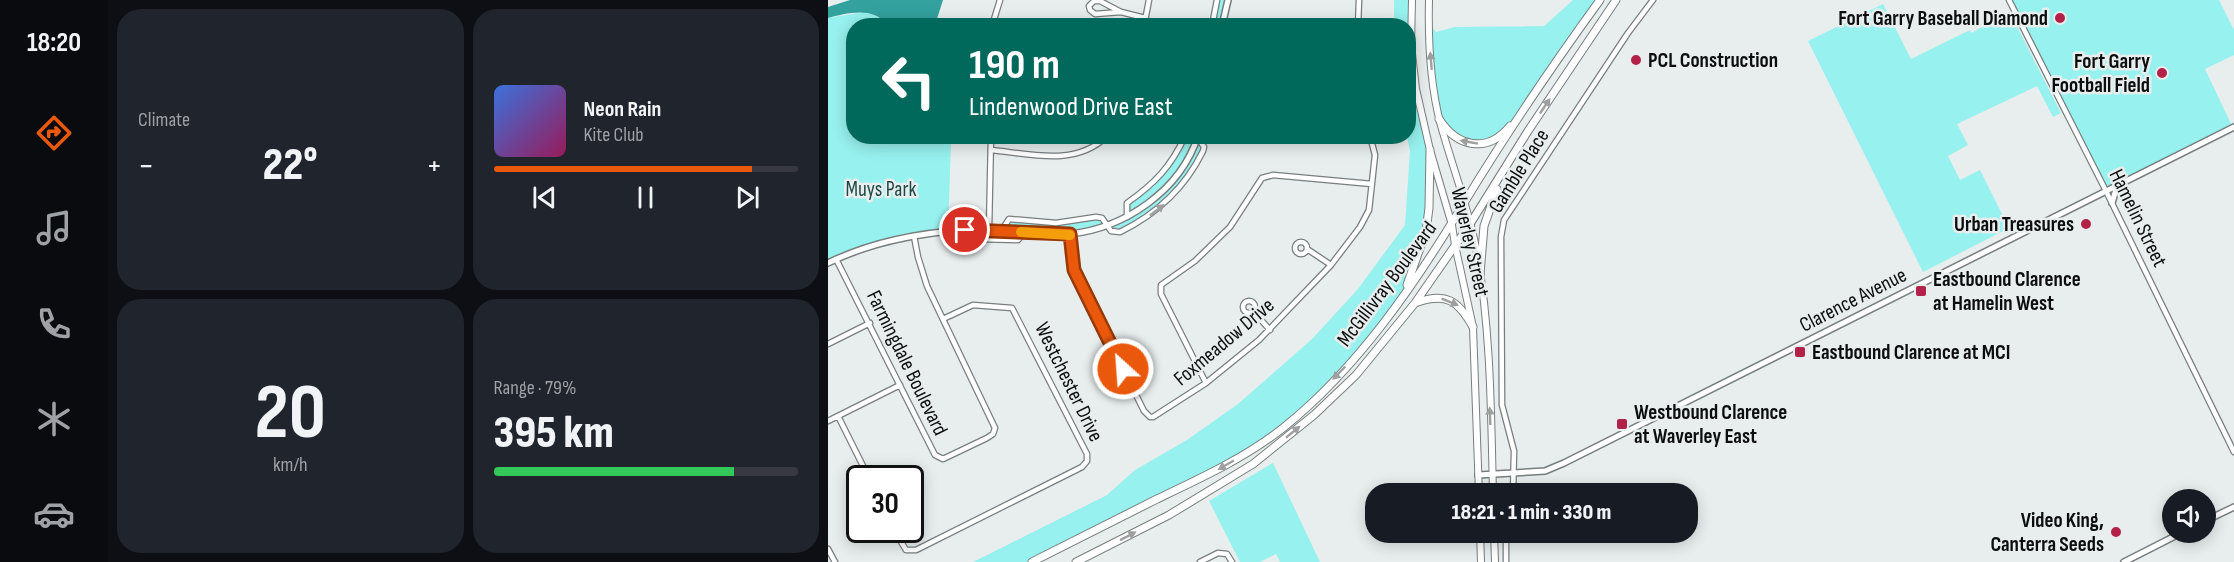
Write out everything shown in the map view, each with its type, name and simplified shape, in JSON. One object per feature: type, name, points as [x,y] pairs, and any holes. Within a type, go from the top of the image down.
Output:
[{"type":"main road","name":"Waverley Street","points":[[1412,0],[1412,18]]},
{"type":"main road","name":"Waverley Street","points":[[1429,0],[1431,65],[1439,119],[1470,224],[1480,274],[1486,323],[1493,483]]},
{"type":"main road","name":"McGillivray Boulevard","points":[[1032,562],[1221,468],[1266,440],[1308,406],[1371,340],[1452,225],[1530,101],[1600,0]]},
{"type":"main road","name":"McGillivray Boulevard","points":[[1076,562],[1169,515],[1253,464],[1314,415],[1356,375],[1415,303],[1470,224],[1534,122],[1616,0]]},
{"type":"main road","name":"Waverley Street","points":[[1416,89],[1430,150],[1452,225],[1473,327],[1478,483]]},
{"type":"main road","points":[[1439,119],[1456,139],[1472,144],[1481,143],[1507,130],[1530,101]]},
{"type":"main road","points":[[1404,294],[1426,231],[1430,208],[1430,150]]},
{"type":"main road","points":[[1480,274],[1484,226],[1503,173]]},
{"type":"main road","points":[[1415,303],[1426,299],[1452,300],[1463,308],[1473,327]]},
{"type":"main road","points":[[1480,543],[1481,562]]},
{"type":"main road","points":[[1494,543],[1495,562]]},
{"type":"street","points":[[994,18],[1000,0]]},
{"type":"street","points":[[1121,12],[1097,14],[1092,12],[1089,6],[1097,0],[1121,12],[1145,18],[1149,0]]},
{"type":"street","points":[[1214,18],[1217,0]]},
{"type":"street","points":[[1224,18],[1228,0]]},
{"type":"street","points":[[1358,18],[1359,0]]},
{"type":"street","name":"Gamble Place","points":[[1514,483],[1514,451],[1503,405],[1501,251],[1504,220],[1628,33],[1653,0]]},
{"type":"street","name":"Hamelin Street","points":[[2009,0],[2234,452]]},
{"type":"street","name":"Clarence Avenue","points":[[1478,475],[1545,471],[1564,463],[2234,127]]},
{"type":"street","points":[[989,230],[992,144]]},
{"type":"street","points":[[992,150],[1061,156],[1083,152],[1095,144]]},
{"type":"street","points":[[1127,217],[1127,203],[1156,181],[1175,158],[1181,144]]},
{"type":"street","points":[[828,262],[873,245],[914,236],[965,230],[1070,234],[1107,226],[1127,217],[1152,201],[1167,187],[1180,171],[1194,144]]},
{"type":"street","points":[[1002,230],[1005,221],[1009,219],[1056,223],[1096,217],[1102,218],[1111,231],[1120,232],[1156,212],[1168,201],[1188,177],[1203,151],[1202,144]]},
{"type":"street","name":"Foxmeadow Drive","points":[[1070,234],[1074,270],[1146,415],[1158,416],[1206,383],[1270,330],[1331,265],[1365,218],[1371,202],[1374,155],[1372,144]]},
{"type":"street","points":[[1206,383],[1161,294],[1161,285],[1195,261],[1230,227],[1262,178],[1273,175],[1372,184]]},
{"type":"street","points":[[2112,203],[2117,186]]},
{"type":"street","points":[[965,230],[972,238],[987,240],[1018,240],[1025,232]]},
{"type":"street","name":"Farmingdale Boulevard","points":[[836,259],[935,455],[938,458],[950,457],[993,434],[995,428],[921,271],[914,236]]},
{"type":"street","points":[[1307,249],[1331,265]]},
{"type":"street","name":"Westchester Drive","points":[[901,543],[906,550],[916,550],[1082,467],[1087,461],[1087,454],[1012,308],[973,305],[943,319]]},
{"type":"street","points":[[1253,311],[1270,330]]},
{"type":"street","points":[[828,344],[870,323]]},
{"type":"street","points":[[828,421],[900,385]]},
{"type":"street","points":[[838,416],[862,465]]},
{"type":"street","points":[[2216,516],[2234,507]]},
{"type":"street","points":[[1506,543],[1506,562]]},
{"type":"street","points":[[2124,562],[2162,543]]},
{"type":"street","points":[[828,549],[835,562]]},
{"type":"street","points":[[1200,562],[1222,552],[1227,554],[1232,562]]},
{"type":"green space","points":[[1217,0],[1228,0],[1224,18],[1214,18]]},
{"type":"green space","points":[[1394,0],[1412,0],[1412,18],[1394,18]]},
{"type":"green space","points":[[1573,0],[1600,0],[1507,130],[1491,140],[1464,142],[1439,119],[1428,23],[1436,32],[1455,27],[1544,26]]},
{"type":"green space","points":[[2009,0],[2219,0],[2234,30],[2234,55],[2205,69],[2233,128],[2106,191]]},
{"type":"green space","points":[[1883,4],[1911,59],[2010,13],[2061,113],[2053,117],[2037,86],[1957,124],[1968,145],[1948,156],[1960,180],[1980,170],[2009,228],[1923,272],[1808,41]]},
{"type":"green space","name":"Muys Park","points":[[864,12],[879,18],[846,18],[846,144],[951,144],[948,231],[873,245],[828,263],[828,18]]},
{"type":"green space","points":[[1416,73],[1430,150],[1429,208],[1404,294],[1371,340],[1308,406],[1245,454],[1032,562],[973,562],[1107,495],[1135,470],[1187,440],[1238,404],[1312,339],[1358,289],[1405,225],[1410,151],[1408,144],[1416,144]]},
{"type":"green space","points":[[1180,144],[1202,144],[1191,171],[1170,196],[1144,216],[1118,231],[1111,231],[1107,226],[1127,217],[1127,203],[1156,181]]},
{"type":"green space","points":[[1102,218],[1107,226],[1070,234],[1025,232],[1020,239],[972,238],[965,230],[1002,230],[1009,219],[1056,223]]},
{"type":"green space","points":[[1273,463],[1320,562],[1280,562],[1276,554],[1260,562],[1240,562],[1209,501]]},
{"type":"shaded area","points":[[850,0],[943,0],[937,18],[880,18],[860,12],[828,18],[828,7]]},
{"type":"slow traffic","points":[[1021,232],[1070,235]]},
{"type":"place","name":"Fort Garry Baseball Diamond","points":[[2060,18]]},
{"type":"place","name":"PCL Construction","points":[[1636,60]]},
{"type":"place","name":"Fort Garry Football Field","points":[[2162,73]]},
{"type":"place","name":"Urban Treasures","points":[[2086,224]]},
{"type":"place","name":"Eastbound Clarence at Hamelin West","points":[[1921,291]]},
{"type":"place","name":"Eastbound Clarence at MCI","points":[[1800,352]]},
{"type":"place","name":"Westbound Clarence at Waverley East","points":[[1622,424]]},
{"type":"place","name":"Video King, Canterra Seeds","points":[[2116,532]]},
{"type":"route","points":[[965,230],[1070,234],[1071,262],[1074,270],[1123,369]]}]
